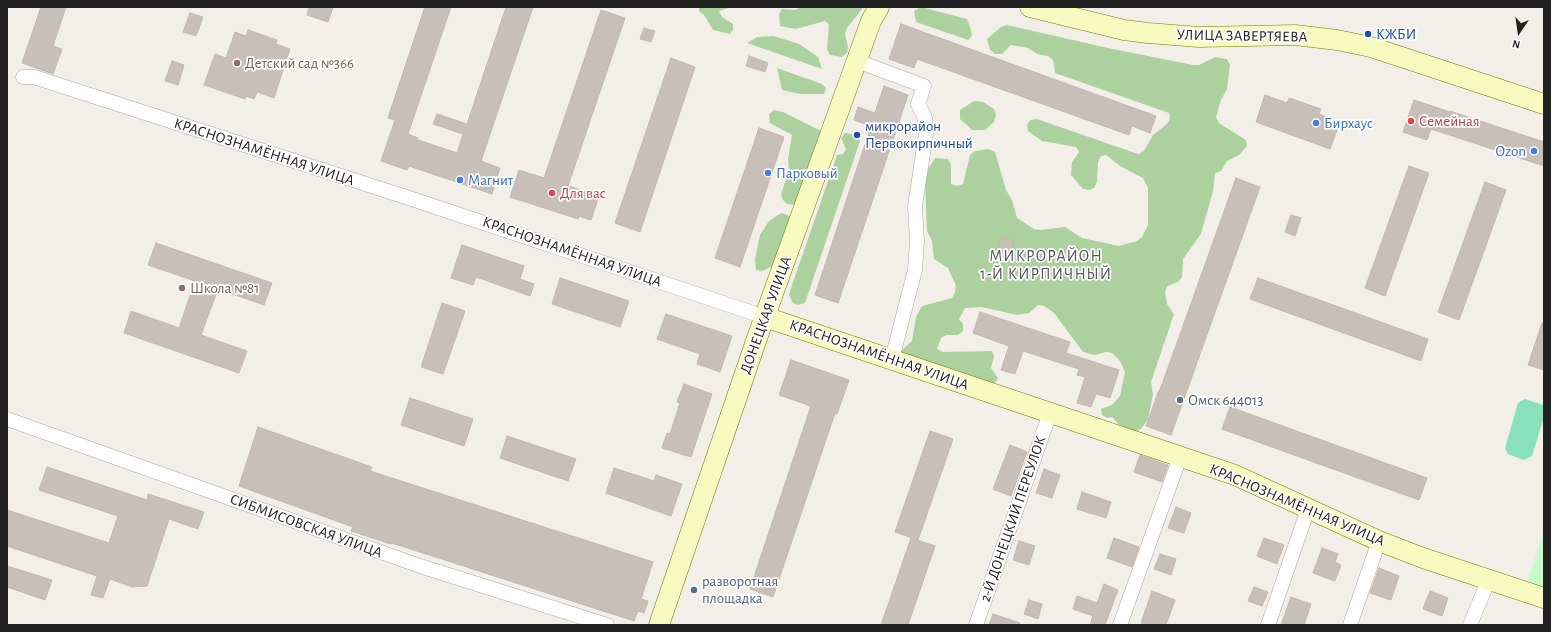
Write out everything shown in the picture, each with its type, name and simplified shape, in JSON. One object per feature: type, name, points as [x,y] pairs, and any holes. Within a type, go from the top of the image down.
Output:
[{"type":"main road","name":"ДОНЕЦКАЯ УЛИЦА","points":[[659,625],[765,317],[871,21],[879,7]]},
{"type":"main road","name":"УЛИЦА ЗАВЕРТЯЕВА","points":[[1030,7],[1124,30],[1148,33],[1199,37],[1295,35],[1337,40],[1370,47],[1544,104]]},
{"type":"main road","name":"КРАСНОЗНАМЁННАЯ УЛИЦА","points":[[765,317],[1235,475],[1379,541],[1423,558],[1544,598]]},
{"type":"street","points":[[857,61],[924,86],[918,104],[925,118],[926,134],[915,206],[917,241],[915,270],[892,359]]},
{"type":"street","name":"КРАСНОЗНАМЁННАЯ УЛИЦА","points":[[23,77],[34,77],[424,203],[765,317]]},
{"type":"street","name":"2-Й ДОНЕЦКИЙ ПЕРЕУЛОК","points":[[976,625],[1050,413]]},
{"type":"street","name":"СИБМИСОВСКАЯ УЛИЦА","points":[[7,419],[420,566],[607,625]]},
{"type":"street","points":[[1120,625],[1180,457]]},
{"type":"street","points":[[1268,625],[1308,509]]},
{"type":"street","points":[[1350,625],[1379,541]]},
{"type":"street","points":[[1470,625],[1489,579]]},
{"type":"green space","points":[[699,7],[731,7],[719,11],[722,17],[733,24],[733,30],[730,34],[713,30],[704,15],[699,11]]},
{"type":"green space","points":[[801,7],[862,7],[847,28],[845,34],[848,47],[847,53],[842,57],[830,55],[827,49],[829,25],[825,21],[796,29],[780,26],[779,14],[782,9],[795,10]]},
{"type":"green space","points":[[919,8],[925,8],[967,19],[972,36],[968,40],[916,22],[914,11]]},
{"type":"green space","points":[[1007,25],[1108,48],[1193,65],[1199,65],[1215,57],[1227,59],[1230,65],[1227,89],[1221,100],[1216,117],[1219,123],[1246,140],[1247,146],[1239,155],[1227,161],[1221,171],[1215,173],[1213,191],[1201,234],[1183,259],[1182,277],[1178,282],[1167,286],[1165,292],[1167,304],[1174,314],[1151,382],[1153,394],[1148,419],[1141,429],[1136,432],[1124,430],[1112,417],[1107,418],[1102,415],[1101,409],[1112,405],[1120,396],[1125,372],[1120,361],[1112,353],[1106,352],[1095,355],[1083,352],[1054,313],[1044,306],[1038,305],[1029,313],[1017,315],[982,307],[965,308],[959,319],[963,324],[963,331],[958,335],[946,335],[941,338],[937,349],[943,352],[992,351],[994,356],[991,368],[998,378],[995,383],[989,384],[900,354],[912,341],[916,317],[922,306],[952,298],[955,292],[956,286],[948,268],[934,259],[932,241],[927,231],[925,181],[928,169],[935,158],[948,159],[951,165],[951,184],[957,186],[963,184],[970,155],[975,151],[989,149],[995,152],[1006,190],[1012,200],[1017,218],[1034,229],[1040,230],[1065,227],[1082,238],[1119,246],[1137,241],[1142,237],[1148,225],[1148,188],[1143,178],[1120,166],[1106,155],[1101,156],[1098,162],[1097,182],[1094,188],[1089,190],[1083,189],[1071,175],[1072,162],[1079,152],[1076,147],[1042,141],[1028,131],[1027,125],[1030,120],[1037,119],[1138,154],[1144,151],[1153,135],[1167,124],[1170,119],[1169,113],[1055,73],[1053,60],[1048,56],[1037,54],[1028,48],[1011,45],[1002,54],[995,54],[990,50],[987,39],[1001,27]]},
{"type":"green space","points":[[774,36],[799,44],[818,57],[822,69],[747,43],[757,37]]},
{"type":"green space","points":[[777,68],[822,84],[826,88],[824,94],[800,94],[782,90]]},
{"type":"green space","points":[[974,101],[983,102],[994,109],[996,115],[994,122],[985,130],[972,130],[960,119],[960,110]]},
{"type":"green space","points":[[774,110],[783,112],[821,131],[795,205],[787,204],[783,200],[781,194],[789,171],[788,159],[792,135],[770,123],[769,114]]},
{"type":"green space","points":[[845,133],[857,135],[860,141],[805,303],[798,305],[793,303],[789,295],[837,155],[843,154],[846,149],[841,138]]},
{"type":"green space","points":[[781,213],[791,216],[773,266],[762,271],[756,270],[755,259],[760,235],[769,221]]},
{"type":"green space","points":[[1525,399],[1543,405],[1544,417],[1532,456],[1524,460],[1508,454],[1505,448],[1518,403]]},
{"type":"green space","points":[[1544,531],[1544,592],[1526,586]]},
{"type":"building","points":[[41,7],[66,7],[53,46],[62,49],[53,74],[22,63]]},
{"type":"building","points":[[309,7],[333,7],[328,22],[307,15]]},
{"type":"building","points":[[425,7],[451,7],[408,134],[418,138],[418,140],[457,153],[463,134],[433,124],[437,114],[467,124],[506,7],[533,7],[481,161],[500,168],[492,194],[409,166],[407,170],[381,161],[395,120],[388,118]]},
{"type":"building","points":[[601,10],[625,18],[568,186],[599,196],[591,220],[579,216],[578,219],[510,197],[519,170],[544,178]]},
{"type":"building","points":[[190,13],[203,17],[196,36],[183,32]]},
{"type":"building","points":[[901,24],[1156,116],[1150,133],[1132,126],[1129,135],[917,59],[914,68],[889,59]]},
{"type":"building","points":[[644,28],[655,31],[651,42],[640,39]]},
{"type":"building","points":[[248,30],[277,40],[276,44],[290,49],[274,98],[257,92],[254,99],[246,96],[245,99],[204,85],[215,54],[226,58],[235,32],[246,36]]},
{"type":"building","points":[[749,56],[768,63],[765,72],[746,66]]},
{"type":"building","points":[[671,58],[695,67],[640,232],[615,223]]},
{"type":"building","points":[[172,61],[184,65],[178,85],[165,81]]},
{"type":"building","points":[[884,86],[908,95],[838,303],[815,295],[871,126],[854,120],[858,107],[875,113]]},
{"type":"building","points":[[1265,95],[1287,103],[1289,98],[1321,109],[1319,114],[1340,122],[1330,149],[1256,122]]},
{"type":"building","points":[[1414,100],[1544,142],[1544,166],[1431,129],[1427,140],[1403,132]]},
{"type":"building","points":[[759,128],[784,137],[740,267],[715,258]]},
{"type":"building","points":[[1409,166],[1429,173],[1385,296],[1365,288]]},
{"type":"building","points":[[1236,178],[1260,187],[1171,435],[1146,426]]},
{"type":"building","points":[[1485,182],[1506,190],[1459,320],[1438,312]]},
{"type":"building","points":[[1291,215],[1301,218],[1295,236],[1285,232]]},
{"type":"building","points":[[1002,237],[1014,241],[1007,261],[995,257]]},
{"type":"building","name":"Школа №81","points":[[156,243],[272,283],[264,305],[218,289],[201,335],[247,351],[239,373],[124,333],[131,311],[179,328],[195,281],[148,265]]},
{"type":"building","points":[[462,245],[524,266],[520,279],[534,284],[530,296],[476,277],[473,285],[451,278]]},
{"type":"building","points":[[560,278],[629,301],[620,327],[552,304]]},
{"type":"building","points":[[1258,278],[1428,339],[1421,361],[1250,299]]},
{"type":"building","points":[[442,303],[465,311],[443,374],[421,367]]},
{"type":"building","points":[[980,312],[1070,342],[1066,353],[1119,370],[1110,398],[1096,394],[1091,407],[1077,403],[1085,377],[1077,375],[1079,369],[1023,351],[1015,374],[1001,370],[1009,346],[973,333]]},
{"type":"building","points":[[666,314],[732,336],[720,372],[697,364],[700,354],[657,339]]},
{"type":"building","points":[[1542,323],[1544,323],[1544,370],[1528,365]]},
{"type":"building","points":[[791,360],[849,380],[837,414],[835,413],[773,597],[750,589],[811,406],[779,395]]},
{"type":"building","points":[[684,384],[712,394],[691,457],[662,448],[667,433],[670,434],[680,403],[677,402]]},
{"type":"building","points":[[410,398],[473,419],[464,446],[401,425]]},
{"type":"building","points":[[1230,407],[1427,478],[1419,500],[1222,429]]},
{"type":"building","points":[[258,427],[372,467],[370,471],[653,562],[641,599],[648,601],[644,613],[638,611],[634,621],[351,531],[353,527],[239,486]]},
{"type":"building","points":[[930,431],[953,439],[918,540],[895,532]]},
{"type":"building","points":[[507,436],[576,459],[568,481],[500,458]]},
{"type":"building","points":[[1010,445],[1027,452],[1011,496],[993,489]]},
{"type":"building","points":[[1140,455],[1168,465],[1162,482],[1134,472]]},
{"type":"building","points":[[47,467],[147,500],[148,494],[204,512],[198,529],[169,519],[147,586],[132,587],[110,579],[103,598],[91,595],[97,576],[7,546],[7,510],[109,543],[118,516],[39,490]]},
{"type":"building","points":[[614,468],[654,481],[656,475],[682,484],[671,516],[606,493]]},
{"type":"building","points":[[1044,469],[1060,475],[1052,498],[1036,493]]},
{"type":"building","points":[[1082,492],[1111,502],[1106,518],[1077,509]]},
{"type":"building","points":[[1176,507],[1191,513],[1184,533],[1168,528]]},
{"type":"building","points":[[911,538],[935,546],[908,625],[881,625]]},
{"type":"building","points":[[1114,538],[1139,547],[1132,567],[1107,558]]},
{"type":"building","points":[[1264,538],[1284,545],[1277,564],[1257,556]]},
{"type":"building","points":[[1019,541],[1035,546],[1029,565],[1013,560]]},
{"type":"building","points":[[1322,548],[1338,554],[1335,562],[1341,565],[1335,581],[1313,573]]},
{"type":"building","points":[[1160,554],[1176,559],[1171,575],[1154,569]]},
{"type":"building","points":[[7,566],[52,580],[45,600],[7,587]]},
{"type":"building","points":[[1379,568],[1399,576],[1391,600],[1370,593]]},
{"type":"building","points":[[1104,584],[1118,590],[1105,625],[1090,625],[1093,616],[1073,609],[1077,596],[1097,603]]},
{"type":"building","points":[[1254,587],[1268,592],[1262,606],[1248,601]]},
{"type":"building","points":[[1152,591],[1175,600],[1166,625],[1147,625],[1141,623]]},
{"type":"building","points":[[1430,591],[1448,598],[1442,616],[1423,609]]},
{"type":"building","points":[[1291,597],[1311,604],[1304,625],[1281,625]]},
{"type":"building","points":[[1029,600],[1042,604],[1038,619],[1024,614]]},
{"type":"building","points":[[993,614],[1020,623],[1019,625],[989,625]]},
{"type":"place","name":"КЖБИ","points":[[1368,34]]},
{"type":"place","name":"Детский сад №366","points":[[237,63]]},
{"type":"place","name":"Семейная","points":[[1411,121]]},
{"type":"place","name":"Бирхаус","points":[[1316,123]]},
{"type":"place","name":"микрорайон Первокирпичный","points":[[857,135]]},
{"type":"place","name":"Ozon","points":[[1534,151]]},
{"type":"place","name":"Парковый","points":[[768,173]]},
{"type":"place","name":"Магнит","points":[[460,180]]},
{"type":"place","name":"Для вас","points":[[552,193]]},
{"type":"place","name":"Школа №81","points":[[182,288]]},
{"type":"place","name":"Омск 644013","points":[[1180,400]]},
{"type":"place","name":"разворотная площадка","points":[[694,590]]},
{"type":"district","name":"МИКРОРАЙОН 1-Й КИРПИЧНЫЙ","points":[[1046,265]]}]
